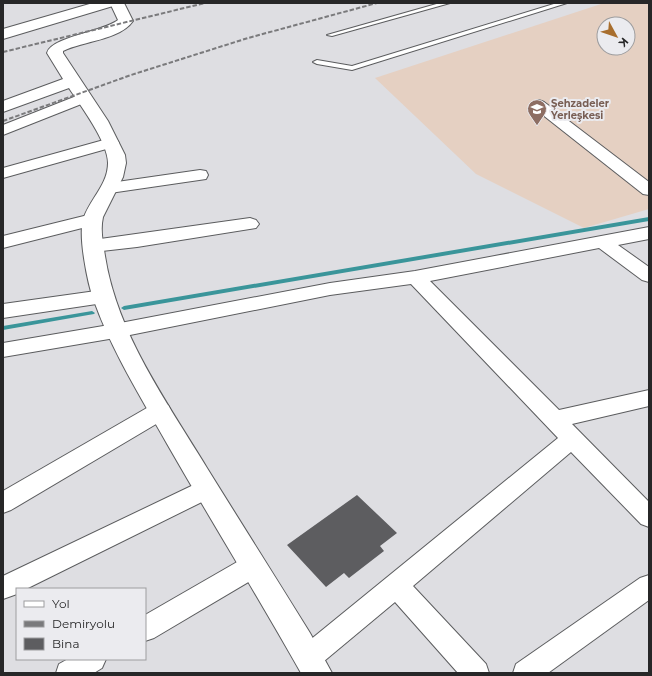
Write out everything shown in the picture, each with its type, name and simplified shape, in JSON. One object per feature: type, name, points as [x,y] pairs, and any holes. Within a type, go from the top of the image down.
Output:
[{"type":"street","points":[[3,25],[77,3]]},
{"type":"street","points":[[3,34],[108,3]]},
{"type":"street","points":[[118,3],[126,21],[118,28],[65,43],[56,49],[55,53],[111,142],[118,161],[110,188],[92,220],[93,246],[103,297],[115,331],[160,411],[312,668],[397,586],[572,439]]},
{"type":"street","points":[[3,107],[78,90]]},
{"type":"street","points":[[3,130],[78,90]]},
{"type":"street","points":[[539,105],[649,190]]},
{"type":"street","points":[[3,173],[111,142]]},
{"type":"street","points":[[110,188],[200,175]]},
{"type":"street","points":[[3,242],[92,220]]},
{"type":"street","points":[[93,246],[250,224]]},
{"type":"street","points":[[3,350],[115,331],[330,289],[415,277],[649,233]]},
{"type":"street","points":[[603,242],[649,276]]},
{"type":"street","points":[[415,277],[649,517]]},
{"type":"street","points":[[3,311],[103,297]]},
{"type":"street","points":[[555,419],[649,398]]},
{"type":"street","points":[[3,504],[160,411]]},
{"type":"street","points":[[3,588],[206,489]]},
{"type":"street","points":[[146,627],[252,566]]},
{"type":"street","points":[[397,586],[476,673]]},
{"type":"street","points":[[526,673],[649,586]]},
{"type":"street","points":[[69,673],[91,660]]},
{"type":"lane","points":[[330,35],[447,3]]},
{"type":"lane","points":[[317,62],[352,68],[564,3]]},
{"type":"shaded area","name":"Şehzadeler Yerleşkesi","points":[[604,3],[649,3],[649,209],[584,228],[476,174],[375,78]]},
{"type":"building","points":[[357,495],[397,533],[380,546],[384,551],[349,578],[344,573],[326,587],[287,545]]},
{"type":"waterway","points":[[124,308],[649,219]]},
{"type":"waterway","points":[[3,328],[92,313]]},
{"type":"railway","points":[[3,52],[205,3]]},
{"type":"railway","points":[[3,121],[131,75],[248,38],[377,3]]},
{"type":"place","name":"Şehzadeler Yerleşkesi","points":[[537,126]]}]
